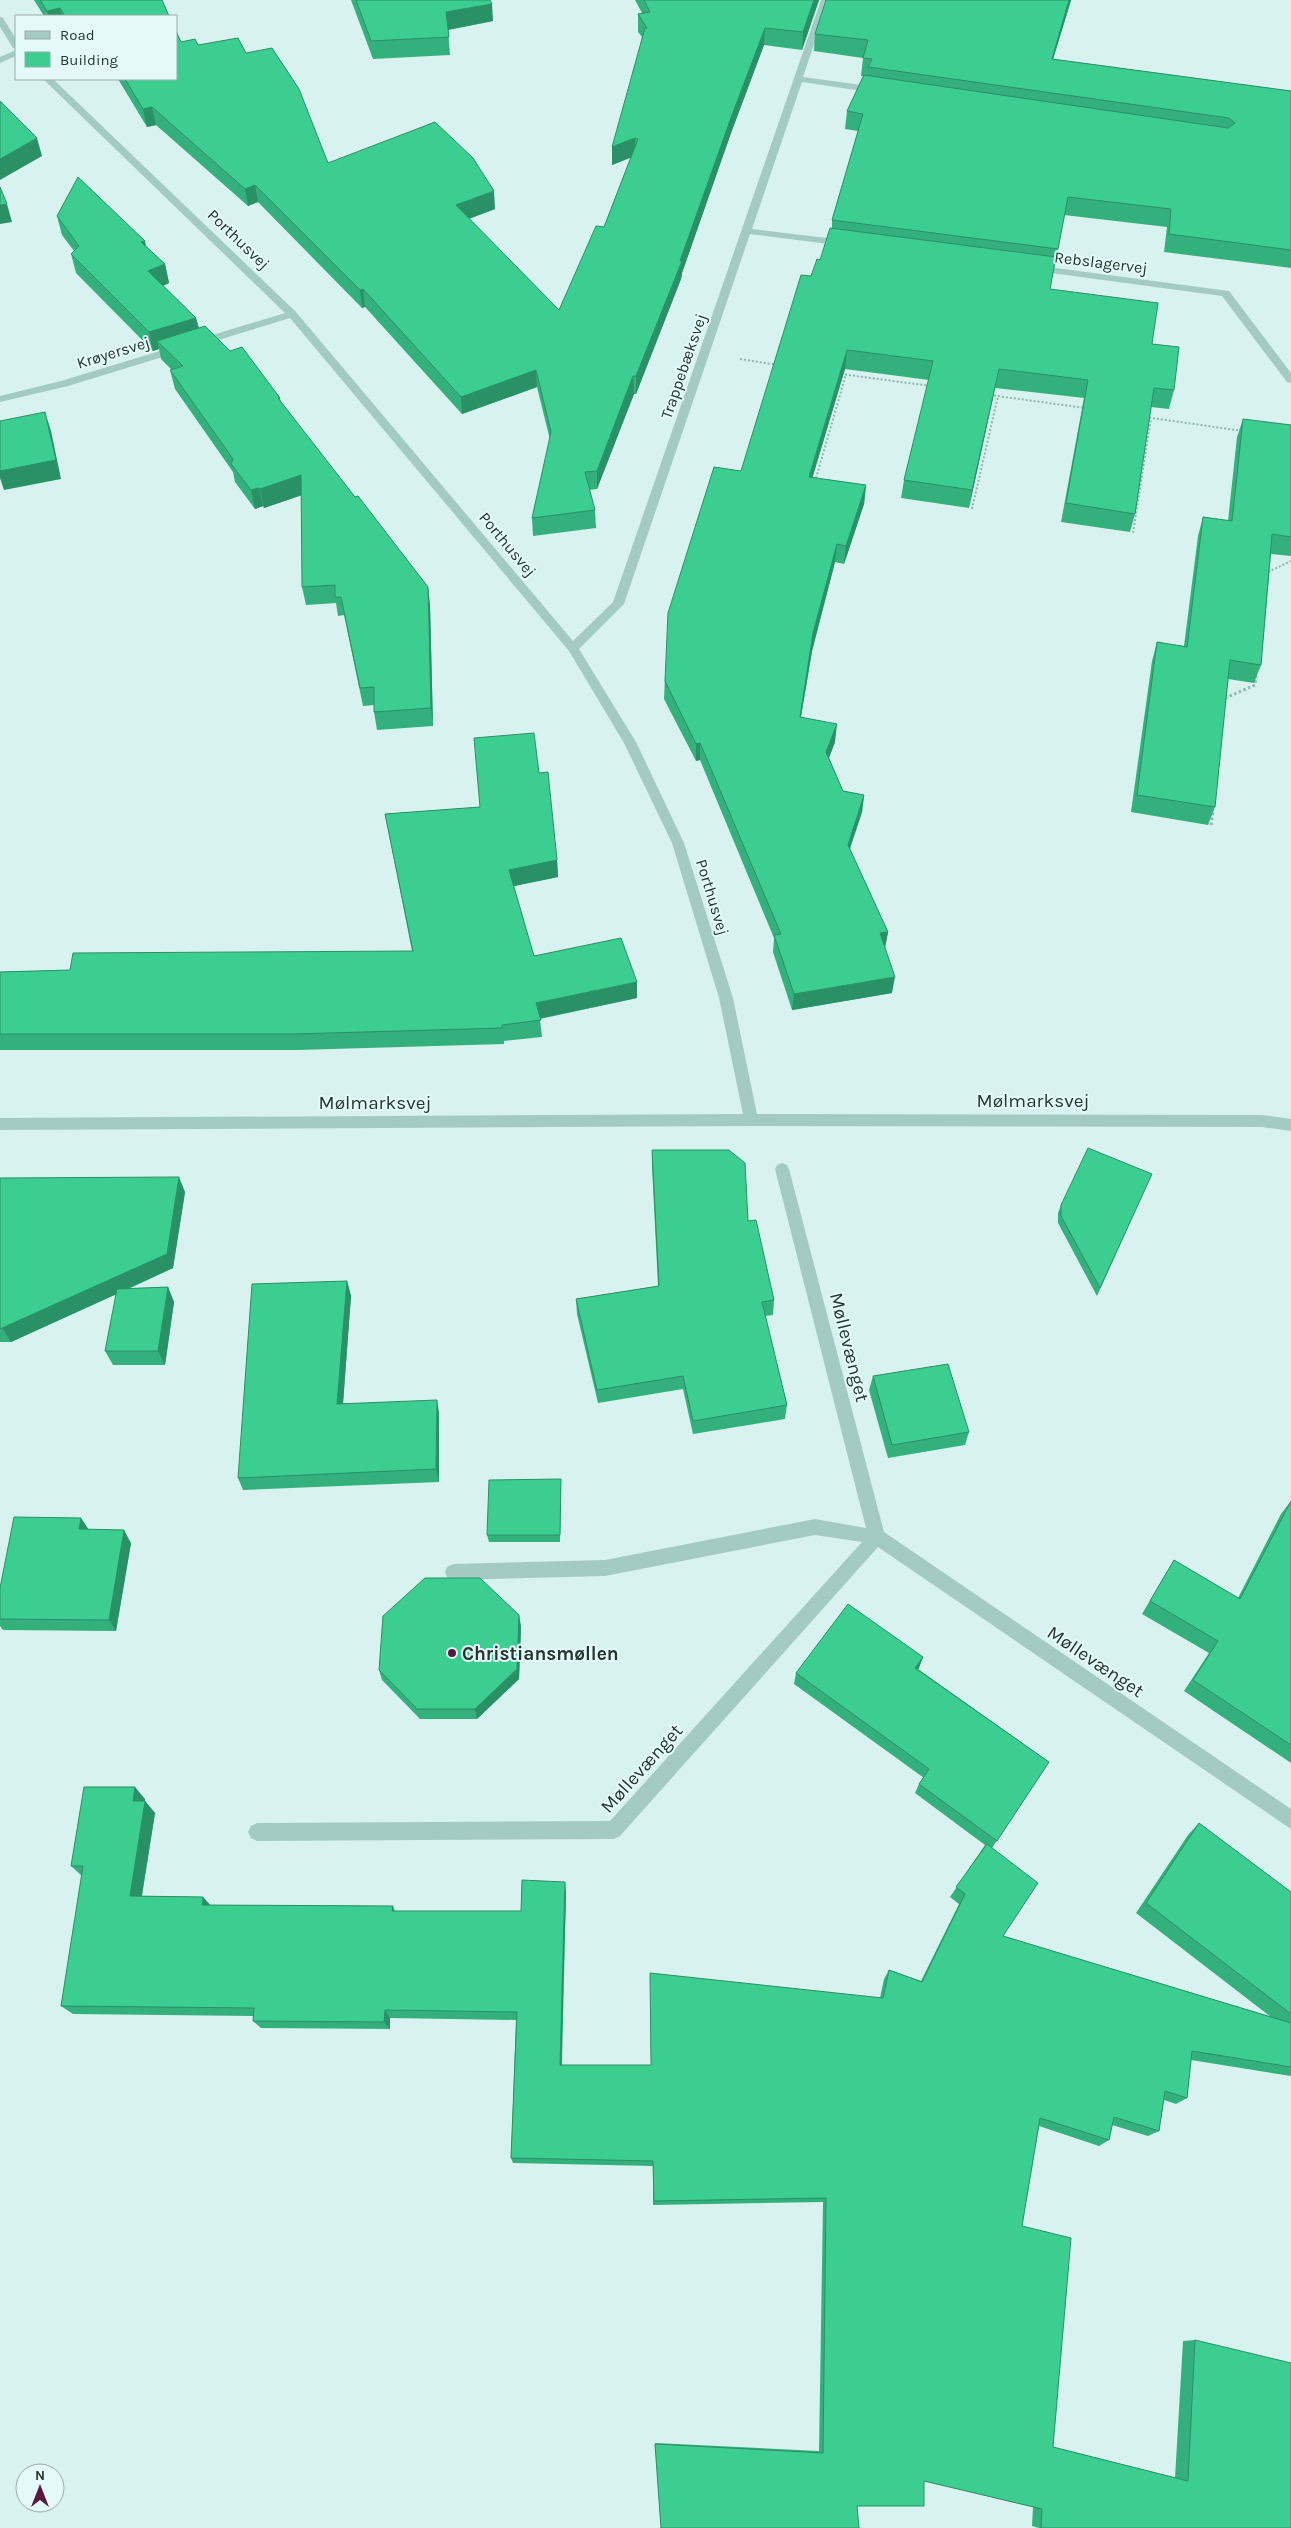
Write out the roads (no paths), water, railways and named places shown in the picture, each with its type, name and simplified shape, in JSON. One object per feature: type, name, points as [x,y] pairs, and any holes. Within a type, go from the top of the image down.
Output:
[{"type":"street","name":"Trappebæksvej","points":[[574,648],[618,604],[825,0]]},
{"type":"street","points":[[0,20],[15,44]]},
{"type":"street","points":[[0,60],[15,53]]},
{"type":"street","points":[[799,79],[888,92]]},
{"type":"street","name":"Porthusvej","points":[[49,80],[292,314],[574,648],[630,742],[678,844],[726,998],[750,1120]]},
{"type":"street","points":[[746,231],[859,245]]},
{"type":"street","name":"Rebslagervej","points":[[1020,266],[1225,293],[1291,380]]},
{"type":"street","name":"Krøyersvej","points":[[0,399],[64,384],[292,314]]},
{"type":"street","name":"Mølmarksvej","points":[[0,1124],[774,1120],[1262,1121],[1291,1125]]},
{"type":"street","name":"Møllevænget","points":[[782,1169],[877,1537],[1291,1820]]},
{"type":"street","points":[[453,1572],[605,1568],[815,1527],[877,1537]]},
{"type":"street","name":"Møllevænget","points":[[257,1832],[614,1830],[877,1537]]},
{"type":"place","name":"Christiansmøllen","points":[[452,1653]]}]
